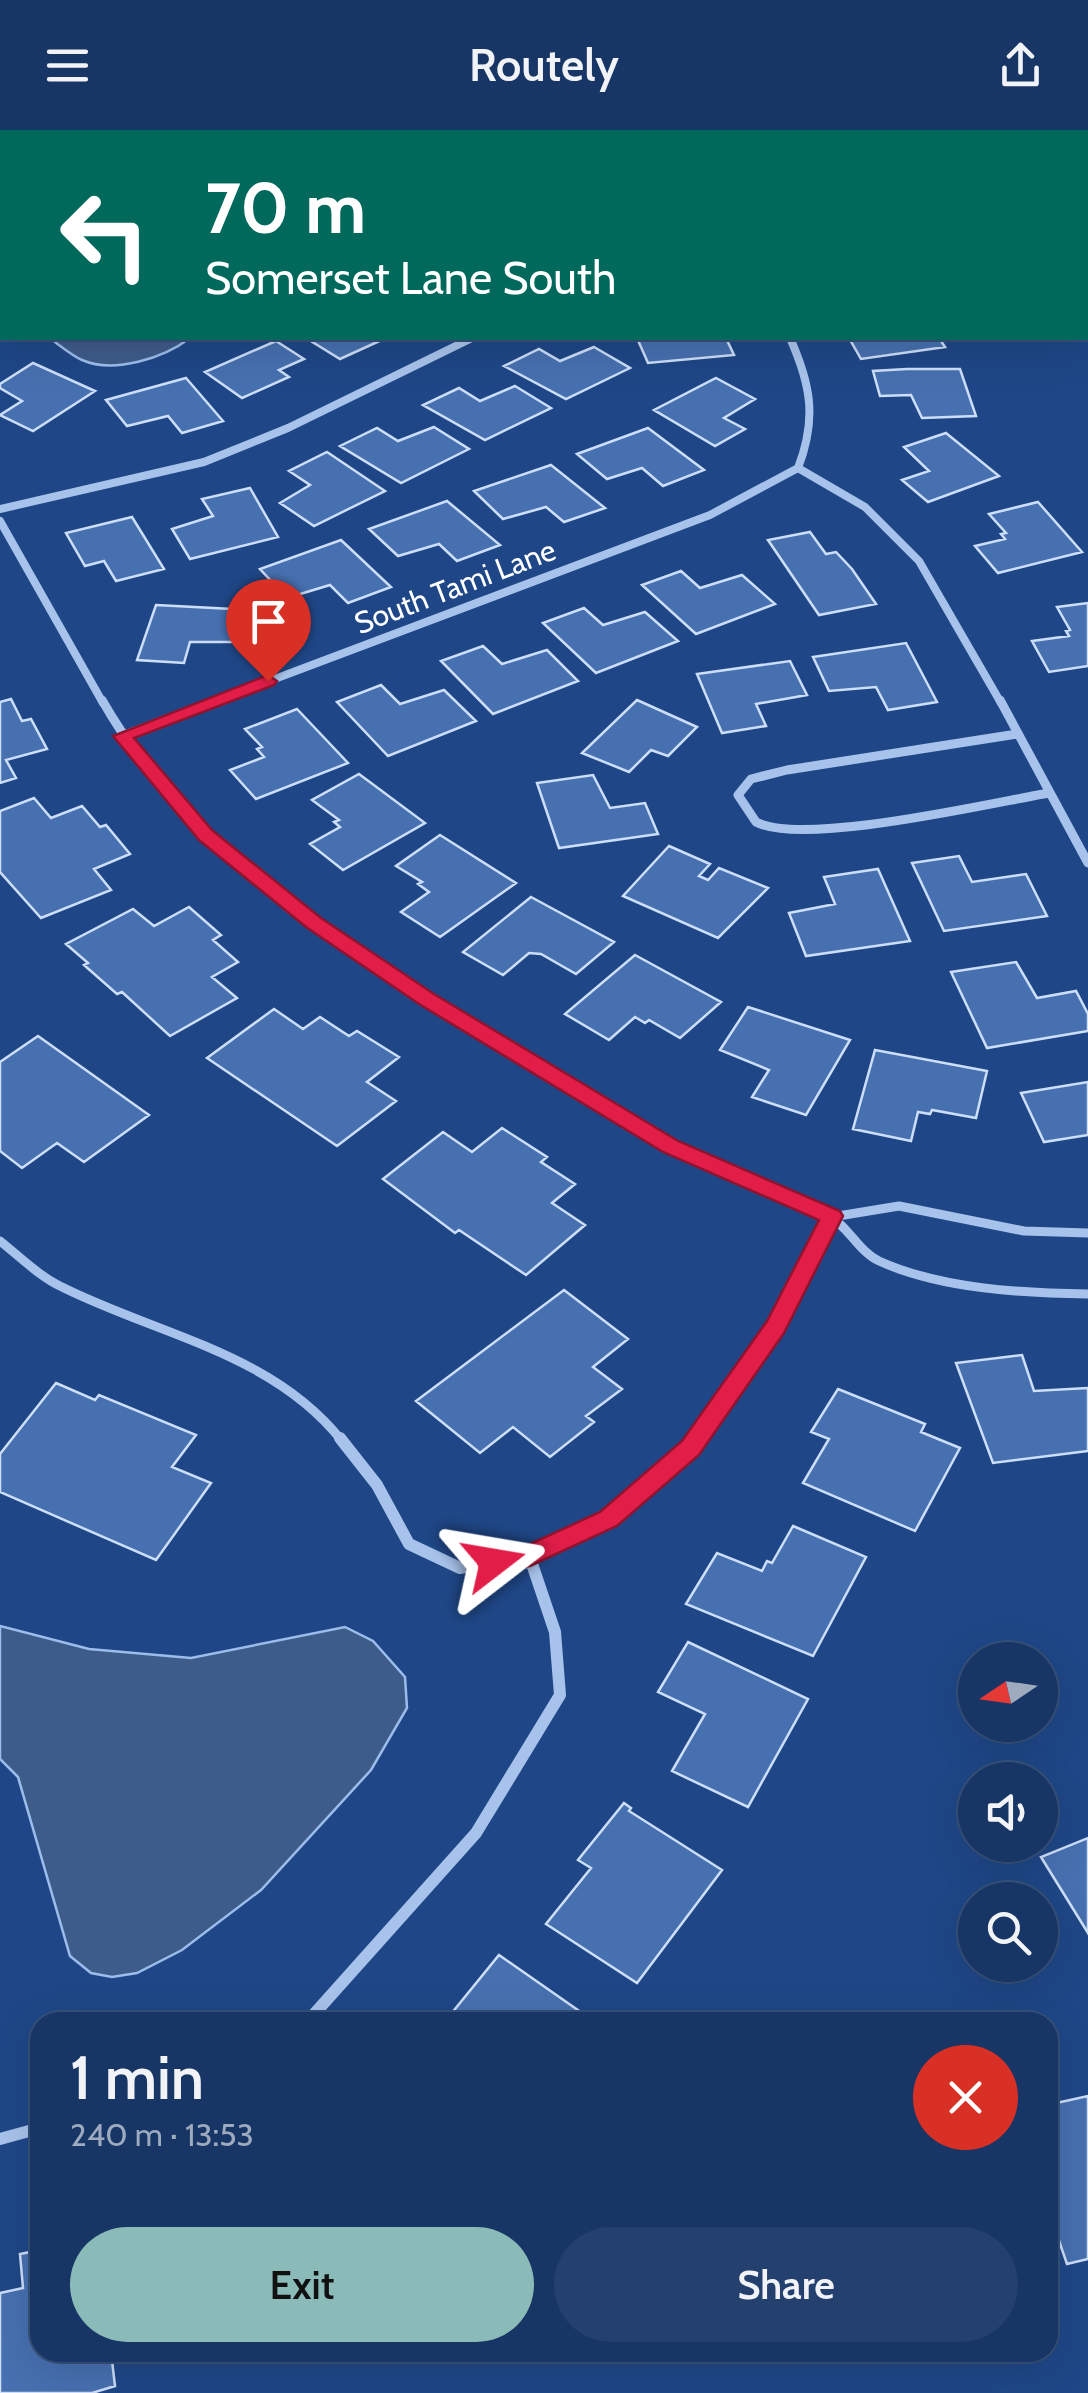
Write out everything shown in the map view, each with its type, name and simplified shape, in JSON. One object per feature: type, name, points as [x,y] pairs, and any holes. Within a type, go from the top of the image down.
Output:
[{"type":"street","points":[[0,509],[204,462],[288,428],[468,340]]},
{"type":"street","points":[[791,340],[812,384],[814,415],[810,442],[798,468],[865,508],[919,561],[955,617],[1088,864]]},
{"type":"street","name":"South Tami Lane","points":[[122,736],[710,514],[798,468]]},
{"type":"street","points":[[0,521],[122,736],[206,835],[329,933],[455,1018],[671,1147],[832,1216],[875,1260],[909,1271],[1009,1289],[1088,1294]]},
{"type":"street","points":[[1017,734],[786,770],[751,779],[738,794],[747,816],[770,829],[813,829],[1049,793]]},
{"type":"street","points":[[832,1216],[898,1206],[1024,1231],[1088,1233]]},
{"type":"street","points":[[0,1241],[58,1286],[247,1363],[320,1414],[376,1485],[409,1544],[460,1568],[530,1555],[608,1519],[690,1448],[776,1326],[832,1216]]},
{"type":"street","points":[[316,2012],[476,1833],[560,1695],[556,1632],[530,1555]]},
{"type":"street","points":[[0,2139],[30,2131]]},
{"type":"water","points":[[187,340],[138,362],[109,365],[79,358],[55,342]]},
{"type":"water","points":[[0,1626],[89,1649],[191,1658],[345,1627],[373,1641],[405,1677],[407,1708],[371,1770],[261,1890],[182,1950],[137,1973],[112,1977],[91,1973],[70,1956],[18,1777],[0,1759]]},
{"type":"building","points":[[309,340],[382,340],[340,359]]},
{"type":"building","points":[[638,340],[727,340],[734,355],[648,363]]},
{"type":"building","points":[[850,340],[940,340],[945,347],[861,359]]},
{"type":"building","points":[[276,341],[304,359],[279,370],[289,377],[242,398],[205,372]]},
{"type":"building","points":[[594,347],[630,368],[566,399],[504,366],[539,349],[560,361]]},
{"type":"building","points":[[33,363],[95,391],[33,431],[0,415],[22,401],[0,388],[0,384]]},
{"type":"building","points":[[960,369],[976,416],[922,418],[911,395],[880,396],[873,371]]},
{"type":"building","points":[[186,378],[223,421],[182,433],[168,416],[127,426],[106,400]]},
{"type":"building","points":[[716,378],[755,399],[724,418],[745,429],[715,446],[654,410]]},
{"type":"building","points":[[515,386],[551,408],[485,440],[423,405],[459,388],[480,401]]},
{"type":"building","points":[[434,427],[469,449],[401,483],[340,446],[377,428],[398,441]]},
{"type":"building","points":[[648,428],[704,470],[663,486],[642,468],[607,479],[577,454]]},
{"type":"building","points":[[946,433],[999,476],[928,502],[902,480],[929,471],[904,447]]},
{"type":"building","points":[[327,452],[385,491],[314,526],[280,503],[310,485],[289,471]]},
{"type":"building","points":[[551,465],[605,508],[564,522],[546,507],[503,519],[474,491]]},
{"type":"building","points":[[250,488],[278,537],[190,559],[172,529],[213,516],[202,499]]},
{"type":"building","points":[[447,501],[500,545],[457,561],[439,544],[398,556],[369,529]]},
{"type":"building","points":[[1038,502],[1082,552],[998,573],[975,546],[1005,539],[1001,534],[1006,533],[989,514]]},
{"type":"building","points":[[132,517],[164,569],[116,581],[104,561],[85,566],[66,533]]},
{"type":"building","points":[[810,532],[826,554],[836,552],[852,569],[876,604],[819,615],[768,540]]},
{"type":"building","points":[[341,540],[391,587],[348,603],[330,585],[287,598],[260,569]]},
{"type":"building","points":[[681,571],[700,588],[742,575],[775,604],[696,634],[642,585]]},
{"type":"building","points":[[1088,603],[1088,666],[1049,672],[1032,641],[1069,636],[1066,631],[1070,630],[1057,607]]},
{"type":"building","points":[[156,605],[251,610],[243,642],[190,642],[184,663],[137,660]]},
{"type":"building","points":[[584,608],[603,625],[645,612],[678,641],[596,673],[543,623]]},
{"type":"building","points":[[906,643],[937,702],[888,710],[876,687],[829,691],[813,657]]},
{"type":"building","points":[[483,646],[502,664],[547,650],[578,681],[493,714],[441,661]]},
{"type":"building","points":[[790,661],[807,695],[756,704],[766,726],[722,733],[697,674]]},
{"type":"building","points":[[381,685],[400,704],[444,690],[476,721],[388,756],[337,702]]},
{"type":"building","points":[[11,699],[22,721],[31,719],[47,749],[6,760],[16,778],[0,783],[0,702]]},
{"type":"building","points":[[637,700],[697,727],[668,756],[651,750],[629,772],[582,753]]},
{"type":"building","points":[[297,709],[348,763],[256,799],[230,770],[264,757],[257,749],[262,747],[245,729]]},
{"type":"building","points":[[359,774],[425,823],[343,870],[310,844],[340,827],[334,822],[339,820],[312,800]]},
{"type":"building","points":[[593,775],[610,808],[645,803],[658,834],[559,848],[537,783]]},
{"type":"building","points":[[34,798],[51,818],[82,806],[100,827],[106,825],[130,854],[94,869],[111,890],[41,918],[0,872],[0,811]]},
{"type":"building","points":[[440,835],[516,883],[440,937],[401,912],[429,892],[418,884],[422,882],[396,866]]},
{"type":"building","points":[[669,846],[710,864],[699,876],[708,880],[719,868],[768,888],[718,938],[623,896]]},
{"type":"building","points":[[959,856],[972,882],[1026,874],[1047,916],[944,931],[912,863]]},
{"type":"building","points":[[878,869],[910,941],[806,956],[789,913],[835,904],[824,877]]},
{"type":"building","points":[[531,897],[614,942],[576,974],[541,954],[529,953],[503,975],[463,952]]},
{"type":"building","points":[[189,907],[221,935],[213,940],[238,962],[212,977],[237,998],[170,1036],[122,992],[117,994],[84,965],[88,963],[66,944],[133,909],[154,926]]},
{"type":"building","points":[[635,955],[721,1002],[680,1038],[649,1020],[645,1023],[635,1017],[609,1040],[565,1014]]},
{"type":"building","points":[[1016,962],[1037,998],[1076,991],[1088,1014],[1088,1031],[987,1048],[951,972]]},
{"type":"building","points":[[748,1007],[850,1040],[806,1115],[752,1097],[769,1070],[720,1050]]},
{"type":"building","points":[[274,1009],[303,1029],[320,1017],[349,1036],[357,1031],[399,1057],[367,1082],[396,1101],[337,1146],[207,1058]]},
{"type":"building","points":[[38,1036],[149,1115],[84,1162],[57,1143],[22,1168],[0,1151],[0,1062]]},
{"type":"building","points":[[875,1050],[987,1071],[976,1118],[932,1110],[930,1114],[918,1112],[911,1141],[853,1129]]},
{"type":"building","points":[[1088,1082],[1088,1135],[1044,1142],[1021,1093]]},
{"type":"building","points":[[502,1128],[547,1157],[541,1162],[575,1184],[552,1203],[585,1225],[526,1275],[459,1230],[455,1233],[383,1179],[443,1132],[472,1152]]},
{"type":"building","points":[[564,1290],[628,1339],[593,1367],[622,1389],[586,1416],[594,1422],[550,1457],[513,1427],[480,1453],[416,1401]]},
{"type":"building","points":[[1022,1355],[1034,1391],[1088,1388],[1088,1451],[993,1463],[956,1363]]},
{"type":"building","points":[[56,1383],[95,1400],[99,1395],[196,1435],[172,1467],[211,1483],[156,1560],[0,1492],[0,1454]]},
{"type":"building","points":[[838,1389],[925,1424],[921,1432],[960,1448],[915,1531],[803,1483],[829,1439],[811,1432]]},
{"type":"building","points":[[793,1526],[866,1557],[813,1656],[686,1604],[717,1553],[762,1571],[767,1561],[772,1563]]},
{"type":"building","points":[[688,1642],[808,1699],[748,1807],[672,1771],[705,1714],[658,1692]]},
{"type":"building","points":[[624,1803],[631,1808],[629,1811],[722,1870],[637,1983],[546,1924],[591,1868],[578,1860]]},
{"type":"building","points":[[1088,1838],[1088,1933],[1044,1862],[1058,1862],[1058,1850]]},
{"type":"building","points":[[499,1955],[581,2012],[453,2012]]},
{"type":"building","points":[[1088,2096],[1088,2259],[1067,2264],[1058,2238],[1058,2103]]},
{"type":"building","points":[[30,2252],[30,2362],[112,2362],[115,2386],[92,2393],[0,2393],[0,2293],[23,2288],[20,2254]]},
{"type":"route","points":[[268,681],[122,736],[206,835],[314,922],[426,999],[671,1147],[832,1216],[776,1326],[690,1448],[608,1519],[530,1555],[494,1562]]}]
